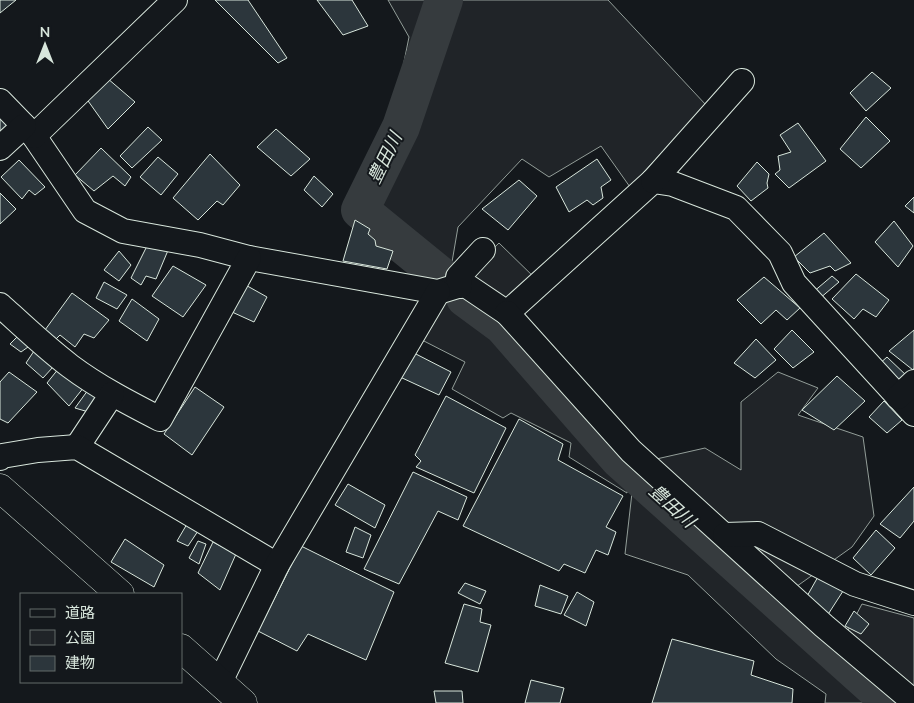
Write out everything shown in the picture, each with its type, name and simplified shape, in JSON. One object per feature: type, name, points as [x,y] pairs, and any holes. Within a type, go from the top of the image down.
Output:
[{"type":"main road","points":[[0,488],[119,593]]},
{"type":"main road","points":[[182,649],[243,703]]},
{"type":"street","points":[[0,148],[29,131],[175,0]]},
{"type":"street","points":[[507,313],[652,181],[742,81]]},
{"type":"street","points":[[0,101],[29,131],[85,211],[123,230],[200,245],[248,258],[449,289],[464,284],[507,313],[631,450],[824,626],[914,702]]},
{"type":"street","points":[[652,181],[673,184],[736,208],[780,252],[794,283],[906,389],[914,414]]},
{"type":"street","points":[[220,682],[277,565],[449,289],[483,250]]},
{"type":"street","points":[[0,305],[70,366],[112,394],[160,419],[248,258]]},
{"type":"street","points":[[77,447],[112,394]]},
{"type":"street","points":[[0,458],[2,456],[38,450],[77,447],[277,565]]},
{"type":"street","points":[[724,535],[758,534],[855,584],[914,603]]},
{"type":"green space","points":[[388,0],[608,0],[706,105],[630,187],[601,146],[549,177],[522,159],[458,227],[451,268],[375,205],[409,37]]},
{"type":"green space","points":[[499,243],[537,280],[505,306],[465,276]]},
{"type":"green space","points":[[452,294],[499,328],[628,480],[627,493],[569,457],[571,443],[511,413],[503,418],[452,389],[465,362],[420,339]]},
{"type":"green space","points":[[778,372],[818,388],[798,415],[863,437],[874,516],[852,547],[793,589],[652,460],[705,448],[741,470],[741,402]]},
{"type":"green space","points":[[633,484],[704,544],[877,703],[825,703],[826,694],[776,659],[688,575],[625,554]]},
{"type":"green space","points":[[862,604],[914,618],[914,689],[846,634]]},
{"type":"building","points":[[0,0],[16,0],[0,13]]},
{"type":"building","points":[[215,0],[248,0],[287,58],[278,63]]},
{"type":"building","points":[[317,0],[352,0],[368,26],[343,35]]},
{"type":"building","points":[[872,72],[891,88],[866,111],[850,93]]},
{"type":"building","points":[[107,78],[135,102],[108,129],[86,98]]},
{"type":"building","points":[[866,117],[890,141],[861,168],[840,149]]},
{"type":"building","points":[[0,118],[9,126],[0,135]]},
{"type":"building","points":[[798,123],[826,161],[789,188],[775,174],[780,170],[778,156],[791,152],[780,135]]},
{"type":"building","points":[[148,127],[162,140],[132,168],[120,156]]},
{"type":"building","points":[[276,129],[310,159],[291,176],[257,147]]},
{"type":"building","points":[[101,148],[131,177],[125,186],[113,176],[94,191],[75,175]]},
{"type":"building","points":[[210,154],[240,185],[223,205],[217,201],[198,220],[173,198]]},
{"type":"building","points":[[158,157],[178,174],[161,195],[140,177]]},
{"type":"building","points":[[597,159],[611,180],[601,187],[603,198],[593,205],[587,200],[569,212],[556,187]]},
{"type":"building","points":[[19,160],[45,187],[35,195],[29,190],[22,199],[1,177]]},
{"type":"building","points":[[757,162],[769,174],[768,188],[751,201],[737,186]]},
{"type":"building","points":[[314,176],[333,194],[322,207],[304,190]]},
{"type":"building","points":[[519,180],[537,196],[508,230],[482,209]]},
{"type":"building","points":[[0,193],[16,209],[0,224]]},
{"type":"building","points":[[914,197],[914,213],[905,206]]},
{"type":"building","points":[[355,220],[370,229],[368,234],[375,240],[376,246],[393,251],[387,269],[343,261]]},
{"type":"building","points":[[894,221],[913,246],[898,267],[875,242]]},
{"type":"building","points":[[824,233],[851,263],[835,271],[830,266],[810,273],[794,257]]},
{"type":"building","points":[[148,244],[169,248],[156,279],[146,276],[141,285],[131,278]]},
{"type":"building","points":[[119,251],[131,265],[119,281],[104,270]]},
{"type":"building","points":[[173,266],[206,285],[183,317],[152,296]]},
{"type":"building","points":[[856,274],[889,300],[876,317],[863,309],[854,319],[832,299]]},
{"type":"building","points":[[832,276],[839,282],[819,299],[812,293]]},
{"type":"building","points":[[764,277],[800,308],[787,320],[776,310],[761,324],[737,300]]},
{"type":"building","points":[[104,282],[127,295],[117,309],[96,298]]},
{"type":"building","points":[[242,283],[267,297],[254,322],[232,312]]},
{"type":"building","points":[[72,293],[109,320],[94,338],[84,334],[75,347],[60,335],[55,340],[45,330]]},
{"type":"building","points":[[132,299],[159,319],[147,341],[119,321]]},
{"type":"building","points":[[792,330],[814,352],[793,368],[774,349]]},
{"type":"building","points":[[914,330],[914,368],[913,370],[889,351]]},
{"type":"building","points":[[19,335],[28,347],[21,352],[10,344]]},
{"type":"building","points":[[756,339],[776,360],[755,378],[734,363]]},
{"type":"building","points":[[34,351],[53,367],[43,378],[26,363]]},
{"type":"building","points":[[412,352],[451,372],[439,395],[400,377]]},
{"type":"building","points":[[887,357],[908,377],[898,389],[878,365]]},
{"type":"building","points":[[59,368],[84,387],[69,406],[47,383]]},
{"type":"building","points":[[9,372],[37,392],[8,423],[0,419],[0,382]]},
{"type":"building","points":[[837,376],[865,401],[834,430],[802,410]]},
{"type":"building","points":[[195,387],[224,407],[192,455],[164,434]]},
{"type":"building","points":[[88,390],[100,399],[92,413],[75,408]]},
{"type":"building","points":[[446,396],[506,428],[474,493],[416,467],[421,461],[415,455]]},
{"type":"building","points":[[884,401],[902,420],[887,433],[869,417]]},
{"type":"building","points":[[519,419],[563,444],[558,460],[623,496],[606,527],[616,532],[608,555],[596,550],[585,573],[564,564],[559,571],[463,526]]},
{"type":"building","points":[[413,472],[467,497],[458,520],[438,511],[399,584],[364,569]]},
{"type":"building","points":[[348,484],[385,505],[375,528],[335,505]]},
{"type":"building","points":[[914,487],[914,521],[900,538],[880,524]]},
{"type":"building","points":[[187,524],[200,528],[188,546],[177,541]]},
{"type":"building","points":[[355,527],[371,535],[363,558],[346,552]]},
{"type":"building","points":[[876,530],[895,548],[871,575],[853,558]]},
{"type":"building","points":[[125,539],[164,565],[154,587],[111,562]]},
{"type":"building","points":[[198,541],[206,544],[199,564],[189,558]]},
{"type":"building","points":[[213,542],[236,554],[220,590],[198,573]]},
{"type":"building","points":[[301,546],[394,592],[366,660],[308,634],[297,651],[258,631]]},
{"type":"building","points":[[819,575],[845,588],[827,616],[802,605]]},
{"type":"building","points":[[465,583],[486,591],[480,604],[458,593]]},
{"type":"building","points":[[540,585],[568,596],[561,614],[535,606]]},
{"type":"building","points":[[577,592],[594,602],[586,626],[564,615]]},
{"type":"building","points":[[464,604],[482,609],[480,622],[491,625],[478,672],[445,663]]},
{"type":"building","points":[[854,611],[869,624],[861,634],[845,626]]},
{"type":"building","points":[[672,639],[754,661],[751,675],[793,689],[792,703],[652,703]]},
{"type":"building","points":[[531,680],[564,688],[560,703],[525,703]]},
{"type":"building","points":[[434,691],[462,691],[463,703],[436,703]]},
{"type":"waterway","name":"豊田川","points":[[444,0],[401,127],[360,210],[446,280]]},
{"type":"waterway","name":"豊田川","points":[[465,298],[503,326],[619,459],[891,703]]}]
